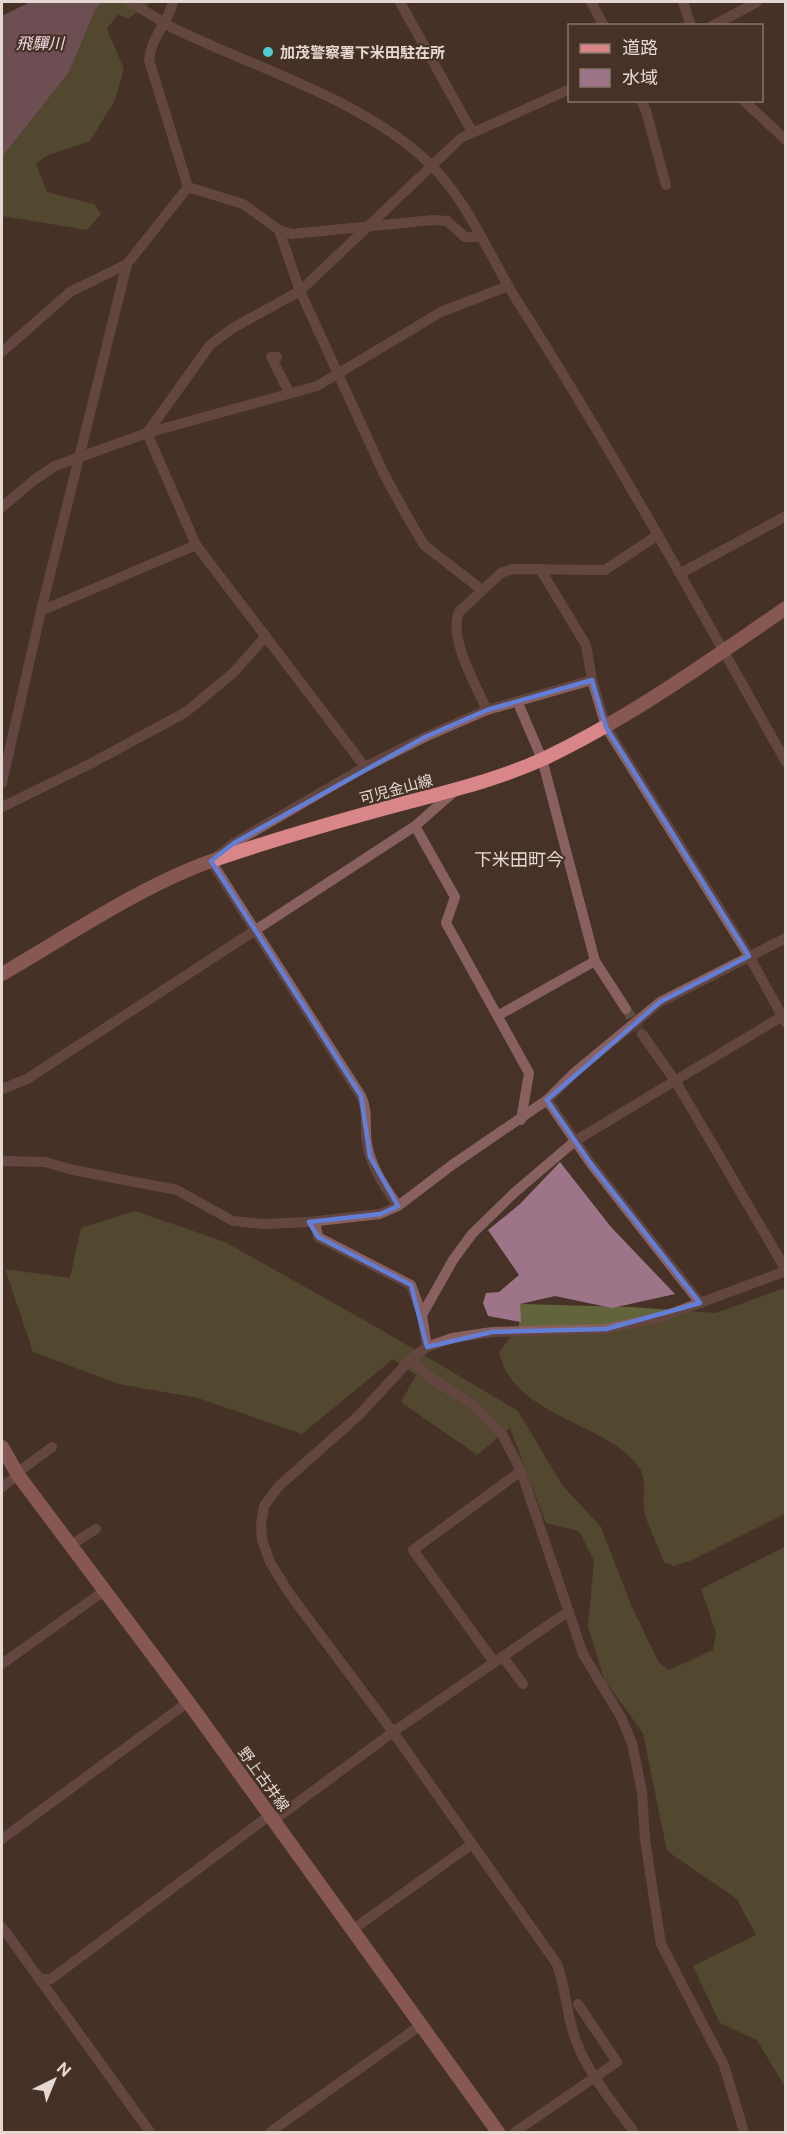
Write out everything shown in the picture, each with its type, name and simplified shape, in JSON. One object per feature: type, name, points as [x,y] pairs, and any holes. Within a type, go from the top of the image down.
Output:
[{"type":"main road","name":"可児金山線","points":[[2,974],[162,883],[211,861],[292,835],[489,782],[542,759],[606,727],[786,608]]},
{"type":"main road","name":"野上古井線","points":[[2,1448],[18,1474],[188,1702],[498,2133]]},
{"type":"street","points":[[130,2],[173,28],[228,55],[299,84],[366,118],[431,166],[455,196],[508,286],[573,388],[725,650],[786,762]]},
{"type":"street","points":[[173,2],[170,14],[151,45],[149,60],[188,187]]},
{"type":"street","points":[[400,2],[472,132]]},
{"type":"street","points":[[591,2],[603,24]]},
{"type":"street","points":[[682,2],[690,24]]},
{"type":"street","points":[[716,24],[757,2]]},
{"type":"street","points":[[147,433],[210,345],[233,328],[300,291],[363,228],[392,205],[461,138],[568,90]]},
{"type":"street","points":[[641,102],[646,111],[666,185]]},
{"type":"street","points":[[745,102],[786,140]]},
{"type":"street","points":[[188,187],[243,204],[279,230],[292,234],[434,220],[447,221],[465,237],[480,237]]},
{"type":"street","points":[[2,783],[41,611],[127,264],[188,187]]},
{"type":"street","points":[[279,230],[300,291],[384,474],[424,544],[482,590]]},
{"type":"street","points":[[2,352],[70,292],[127,264]]},
{"type":"street","points":[[2,507],[55,466],[147,433],[317,386],[441,312],[508,286]]},
{"type":"street","points":[[277,357],[271,357],[290,394]]},
{"type":"street","points":[[147,433],[196,545],[365,767]]},
{"type":"street","points":[[681,573],[786,516]]},
{"type":"street","points":[[487,710],[463,657],[455,620],[459,612],[501,573],[512,569],[605,570],[658,535]]},
{"type":"street","points":[[41,611],[196,545]]},
{"type":"street","points":[[422,1315],[453,1260],[472,1234],[514,1193],[575,1141],[784,1018],[749,956],[606,727],[592,680],[586,645],[540,569]]},
{"type":"street","points":[[2,807],[92,763],[186,712],[233,673],[266,636]]},
{"type":"street","points":[[398,1206],[380,1180],[370,1157],[366,1106],[361,1096],[252,930],[211,861],[234,843],[365,767],[425,737],[487,710],[592,680]]},
{"type":"street","points":[[518,703],[542,759],[595,961],[626,1009]]},
{"type":"street","points":[[2,1089],[27,1079],[252,930],[415,826],[457,789]]},
{"type":"street","points":[[415,826],[455,897],[446,923],[499,1015],[529,1073],[520,1120]]},
{"type":"street","points":[[2,1161],[45,1162],[73,1170],[177,1190],[233,1221],[264,1224],[309,1222],[380,1214],[398,1206],[452,1165],[547,1100],[575,1072],[660,1002],[786,938]]},
{"type":"street","points":[[499,1015],[595,961]]},
{"type":"street","points":[[634,2133],[595,2076],[575,2040],[566,1988],[558,1964],[393,1732],[289,1593],[270,1562],[262,1540],[261,1525],[264,1506],[269,1497],[358,1416],[410,1360],[427,1347],[452,1338],[492,1332],[606,1329],[662,1317],[786,1270],[676,1082],[642,1034]]},
{"type":"street","points":[[547,1100],[575,1141],[700,1303]]},
{"type":"street","points":[[309,1222],[316,1226],[318,1236],[411,1285],[422,1315],[427,1347]]},
{"type":"street","points":[[410,1360],[432,1379],[472,1404],[502,1434],[521,1471],[583,1654],[621,1717],[632,1743],[642,1792],[645,1840],[661,1944],[724,2065],[744,2133]]},
{"type":"street","points":[[2,1487],[52,1447]]},
{"type":"street","points":[[521,1471],[413,1550],[498,1659],[523,1684]]},
{"type":"street","points":[[71,1545],[96,1529]]},
{"type":"street","points":[[2,1664],[104,1591]]},
{"type":"street","points":[[39,1979],[51,1979],[393,1732],[569,1611]]},
{"type":"street","points":[[2,1839],[188,1702]]},
{"type":"street","points":[[352,1930],[472,1844]]},
{"type":"street","points":[[2,1927],[150,2133]]},
{"type":"street","points":[[515,2133],[617,2062],[578,2004]]},
{"type":"street","points":[[270,2133],[421,2025]]},
{"type":"highlighted area","points":[[592,680],[606,727],[749,956],[660,1002],[547,1100],[591,1164],[700,1303],[606,1329],[492,1332],[427,1347],[411,1285],[318,1237],[309,1222],[380,1214],[398,1206],[370,1157],[361,1096],[211,861],[234,843],[425,737],[487,710]]},
{"type":"green space","points":[[102,2],[152,2],[128,19],[118,14],[107,29],[124,69],[115,100],[90,141],[46,156],[36,164],[47,192],[94,204],[101,214],[87,230],[2,216],[2,157],[69,72],[96,8]]},
{"type":"green space","points":[[135,1211],[225,1242],[385,1332],[518,1411],[562,1485],[601,1527],[631,1605],[659,1663],[669,1670],[713,1650],[716,1633],[701,1589],[785,1547],[785,2087],[757,2040],[720,2023],[693,1966],[756,1935],[737,1899],[667,1851],[643,1733],[604,1679],[588,1626],[594,1561],[579,1531],[546,1523],[510,1428],[477,1455],[401,1402],[416,1375],[393,1359],[302,1434],[198,1398],[119,1384],[33,1352],[5,1269],[70,1278],[81,1228]]},
{"type":"green space","points":[[785,1288],[785,1514],[692,1560],[674,1566],[664,1562],[645,1515],[644,1480],[640,1469],[626,1453],[608,1441],[542,1406],[523,1392],[508,1374],[499,1352],[519,1326],[520,1304],[631,1307],[716,1313]]},
{"type":"water","name":"飛驒川","points":[[30,2],[102,2],[96,8],[69,72],[2,157],[2,16]]},
{"type":"water","points":[[560,1162],[611,1227],[675,1294],[612,1308],[555,1296],[520,1304],[521,1322],[488,1316],[483,1303],[486,1293],[499,1292],[519,1275],[488,1230],[520,1204]]},
{"type":"tunnel","points":[[626,1009],[642,1034]]},
{"type":"place","name":"加茂警察署下米田駐在所","points":[[268,52]]},
{"type":"district","name":"下米田町今","points":[[519,859]]}]
